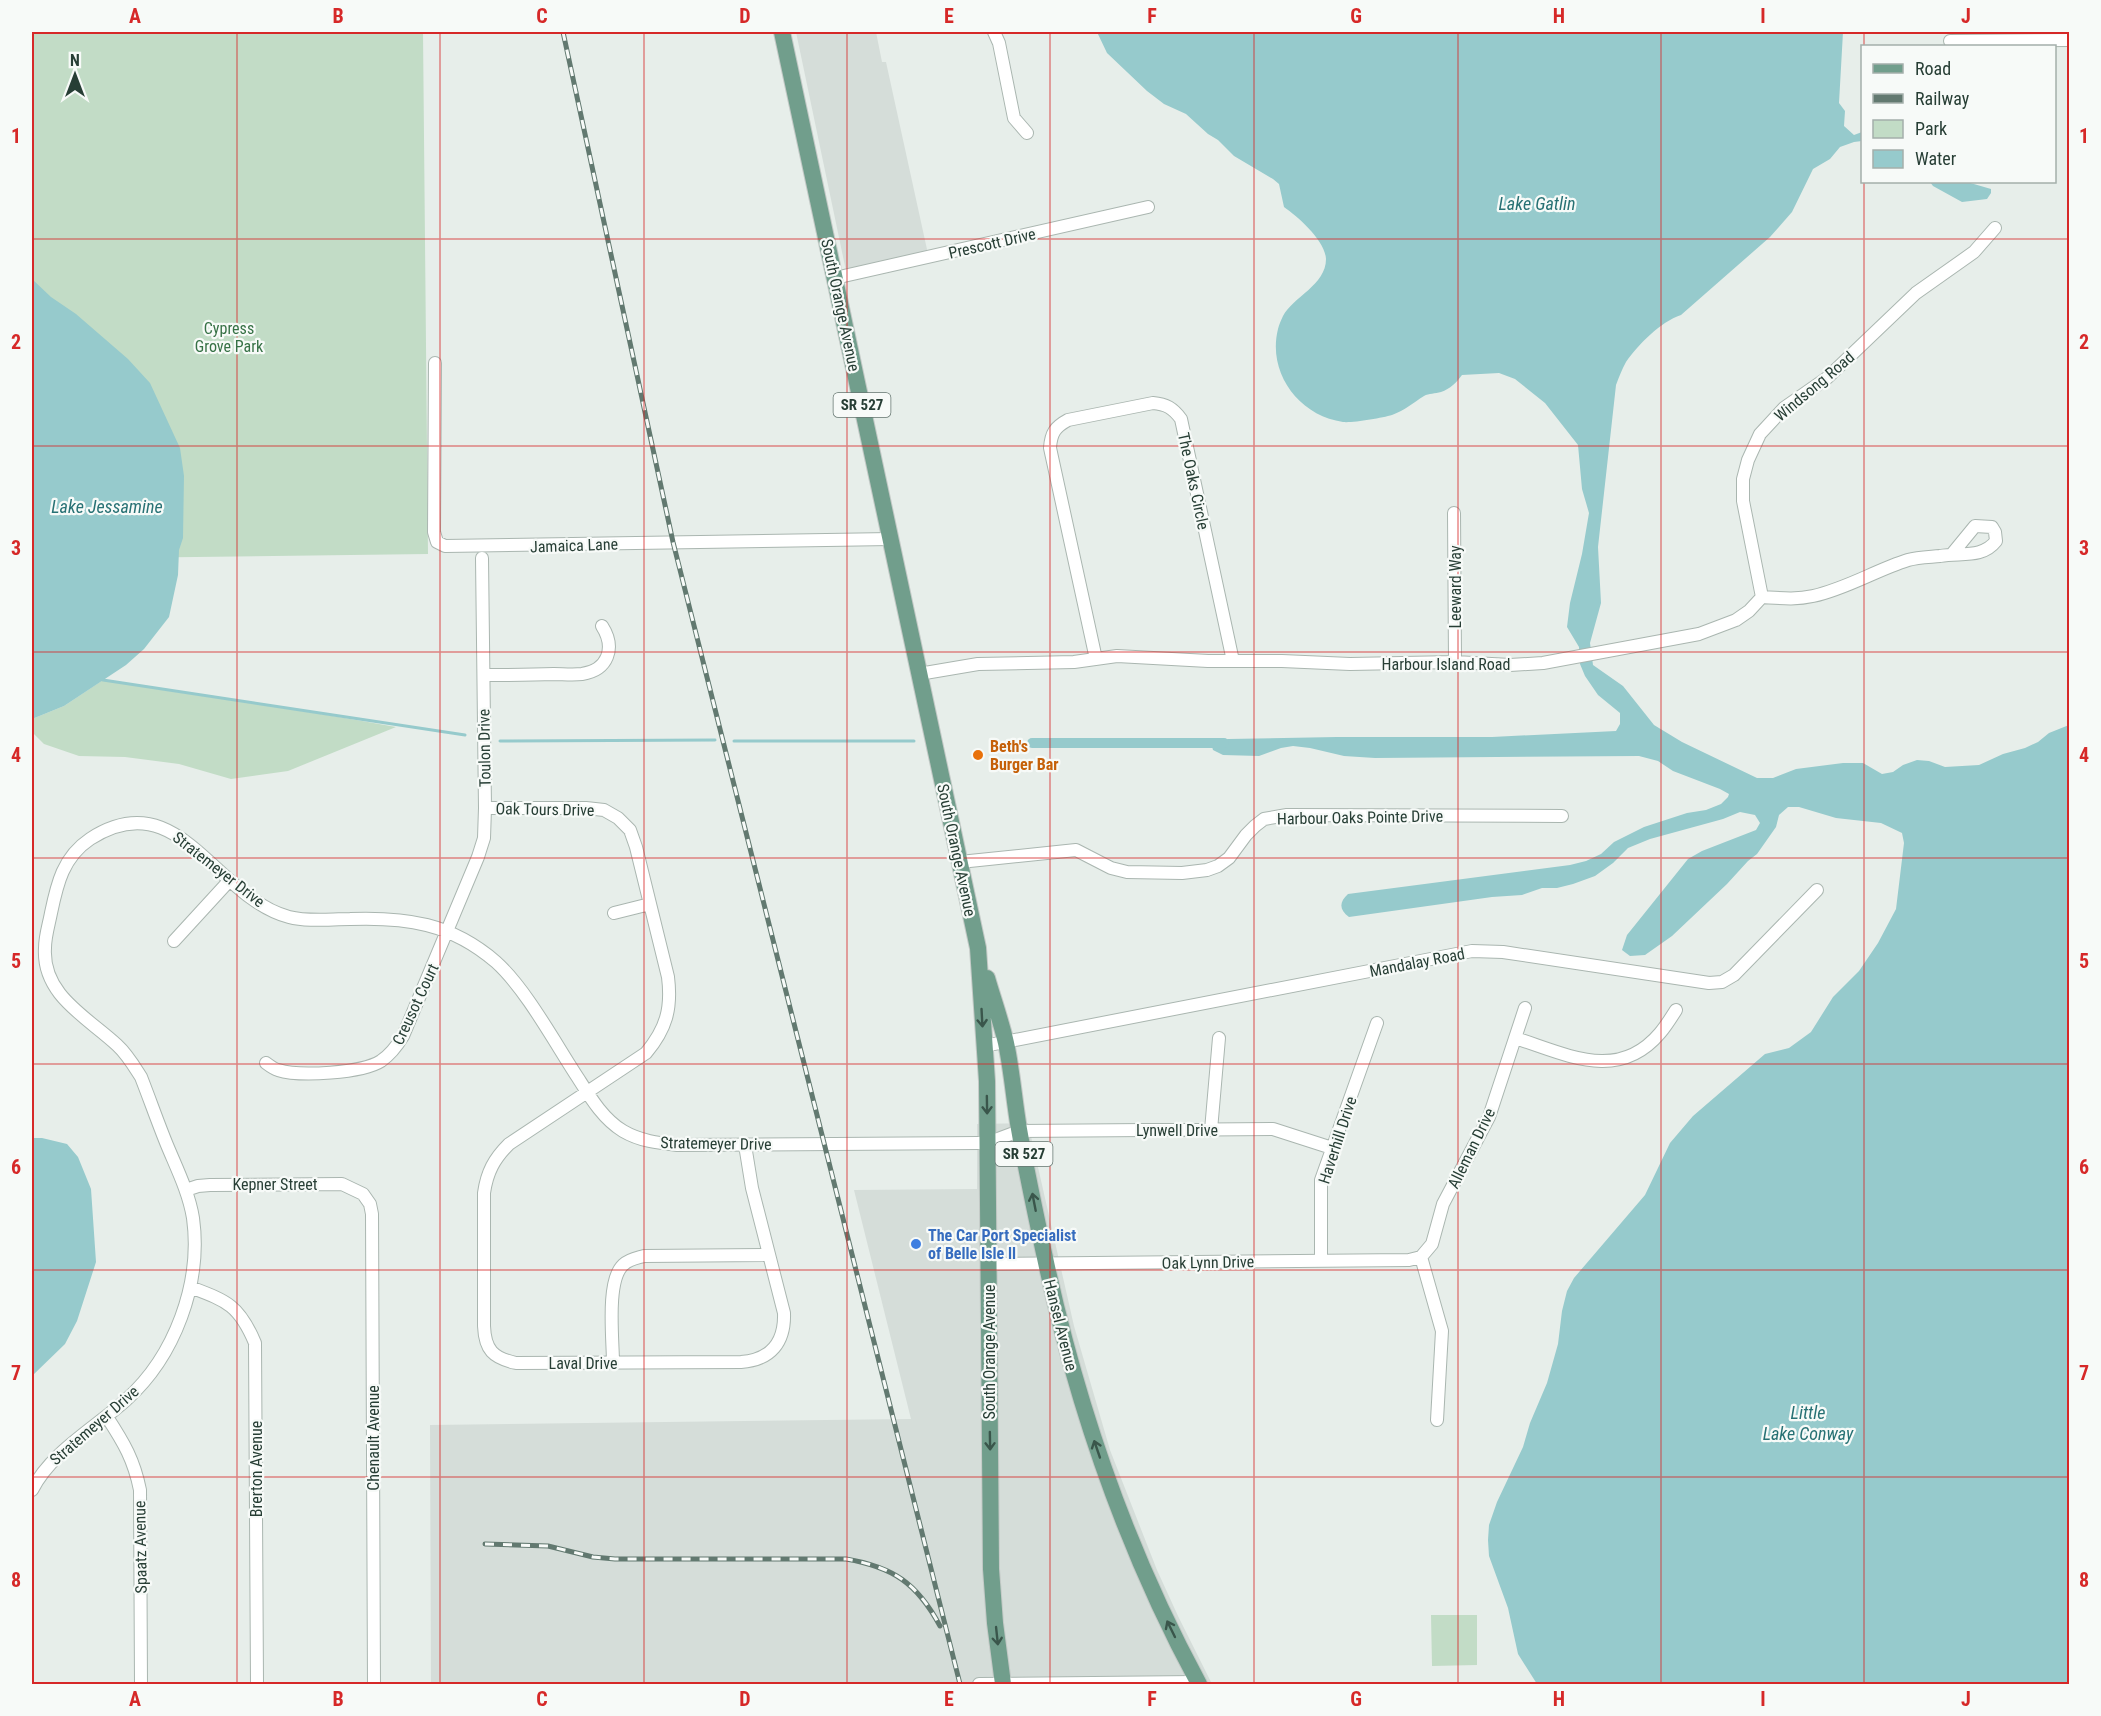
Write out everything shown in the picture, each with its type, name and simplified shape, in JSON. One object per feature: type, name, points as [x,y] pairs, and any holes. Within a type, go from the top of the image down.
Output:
[{"type":"main road","name":"South Orange Avenue","points":[[782,32],[978,948],[987,1081],[991,1569],[1003,1684]]},
{"type":"main road","name":"Hansel Avenue","points":[[978,948],[1006,1042],[1020,1131],[1047,1264],[1075,1378],[1106,1475],[1132,1542],[1158,1605],[1198,1683]]},
{"type":"street","points":[[994,32],[999,43],[1014,118],[1027,134]]},
{"type":"street","points":[[1950,41],[1978,36],[2070,40]]},
{"type":"street","name":"Prescott Drive","points":[[835,278],[1148,207]]},
{"type":"street","name":"Windsong Road","points":[[1762,597],[1743,501],[1743,479],[1748,460],[1760,434],[1784,408],[1827,378],[1916,293],[1974,252],[1995,228]]},
{"type":"street","name":"Jamaica Lane","points":[[435,363],[434,532],[437,542],[445,546],[514,547],[891,539]]},
{"type":"street","name":"The Oaks Circle","points":[[1096,658],[1050,448],[1050,436],[1057,427],[1068,420],[1153,403],[1165,404],[1181,419],[1233,661]]},
{"type":"street","name":"Leeward Way","points":[[1454,513],[1455,662]]},
{"type":"street","points":[[1762,597],[1792,599],[1813,596],[1909,560],[1952,554]]},
{"type":"street","name":"Toulon Drive","points":[[447,932],[484,838],[482,558]]},
{"type":"street","name":"Harbour Island Road","points":[[920,674],[978,664],[1074,662],[1117,656],[1350,664],[1455,662],[1510,665],[1543,663],[1699,634],[1736,620],[1749,611],[1762,597]]},
{"type":"street","points":[[483,675],[582,674],[600,667],[608,655],[610,643],[609,636],[602,626]]},
{"type":"street","name":"Oak Tours Drive","points":[[485,808],[604,810],[618,818],[630,830],[668,977],[670,1001],[665,1024],[658,1039],[646,1053],[587,1092]]},
{"type":"street","name":"Harbour Oaks Pointe Drive","points":[[960,862],[1076,850],[1111,868],[1127,872],[1182,873],[1208,870],[1218,866],[1229,858],[1245,835],[1264,819],[1287,814],[1562,816]]},
{"type":"street","name":"Stratemeyer Drive","points":[[32,1490],[37,1478],[50,1462],[107,1417],[137,1390],[155,1369],[179,1320],[190,1287],[194,1239],[193,1217],[186,1190],[141,1077],[118,1046],[58,994],[50,979],[44,950],[63,868],[84,843],[97,834],[115,827],[132,824],[166,829],[195,847],[229,881],[274,912],[309,920],[401,919],[447,932],[477,949],[496,962],[514,981],[608,1120],[638,1138],[677,1145],[987,1143]]},
{"type":"street","points":[[174,941],[229,881]]},
{"type":"street","name":"Mandalay Road","points":[[984,1046],[1472,951],[1503,952],[1709,983],[1722,982],[1734,975],[1817,890]]},
{"type":"street","points":[[614,913],[650,904]]},
{"type":"street","name":"Creusot Court","points":[[266,1064],[277,1070],[288,1072],[335,1072],[353,1071],[380,1062],[394,1051],[403,1036],[447,932]]},
{"type":"street","name":"Alleman Drive","points":[[1424,1255],[1432,1244],[1443,1204],[1489,1117],[1525,1008]]},
{"type":"street","points":[[1515,1038],[1580,1059],[1600,1062],[1615,1061],[1630,1057],[1645,1047],[1660,1034],[1676,1010]]},
{"type":"street","name":"Haverhill Drive","points":[[1321,1261],[1321,1180],[1377,1023]]},
{"type":"street","points":[[1211,1130],[1220,1038]]},
{"type":"street","name":"Laval Drive","points":[[587,1092],[509,1144],[499,1154],[489,1170],[484,1193],[484,1338],[494,1354],[502,1360],[516,1363],[741,1362],[764,1357],[780,1339],[784,1325],[784,1313],[752,1188],[745,1145]]},
{"type":"street","name":"Lynwell Drive","points":[[987,1143],[1020,1131],[1273,1129],[1332,1148]]},
{"type":"street","name":"Kepner Street","points":[[186,1190],[210,1185],[342,1184],[363,1194]]},
{"type":"street","name":"Chenault Avenue","points":[[363,1194],[370,1204],[372,1214],[374,1684]]},
{"type":"street","points":[[1424,1255],[1442,1331],[1437,1420]]},
{"type":"street","name":"Oak Lynn Drive","points":[[988,1264],[1409,1260],[1424,1255]]},
{"type":"street","points":[[613,1363],[613,1288],[622,1265],[644,1256],[770,1256]]},
{"type":"street","name":"Brerton Avenue","points":[[190,1287],[223,1299],[237,1310],[248,1326],[255,1343],[256,1684]]},
{"type":"street","name":"Spaatz Avenue","points":[[107,1417],[127,1447],[136,1469],[140,1490],[141,1684]]},
{"type":"street","points":[[979,1684],[1198,1683]]},
{"type":"shaded area","points":[[796,32],[876,32],[882,62],[886,62],[928,254],[846,271]]},
{"type":"shaded area","points":[[1028,1123],[1074,1326],[1110,1450],[1157,1570],[1212,1684],[431,1684],[430,1425],[911,1419],[854,1190],[977,1189],[977,1124]]},
{"type":"green space","name":"Cypress Grove Park","points":[[32,32],[423,32],[428,554],[32,559]]},
{"type":"green space","points":[[103,680],[396,727],[288,771],[231,779],[179,764],[125,757],[79,756],[44,744],[32,732],[32,719],[64,706]]},
{"type":"green space","points":[[1431,1615],[1477,1615],[1477,1665],[1432,1666]]},
{"type":"water","name":"Little Lake Conway","points":[[1097,32],[1843,32],[1839,103],[1845,111],[1844,126],[1854,135],[1861,132],[1861,141],[1840,147],[1830,159],[1813,169],[1792,212],[1770,237],[1681,315],[1665,323],[1651,334],[1626,362],[1619,376],[1616,385],[1598,547],[1601,603],[1590,643],[1593,665],[1623,686],[1654,725],[1682,742],[1757,778],[1773,778],[1796,769],[1843,763],[1863,763],[1882,774],[1893,772],[1917,760],[1929,761],[1945,767],[1979,765],[2003,754],[2025,748],[2038,742],[2049,733],[2069,725],[2069,1684],[1537,1684],[1518,1654],[1508,1608],[1489,1556],[1489,1525],[1497,1502],[1523,1447],[1530,1423],[1547,1383],[1558,1344],[1567,1291],[1574,1278],[1645,1195],[1670,1143],[1693,1116],[1765,1054],[1789,1048],[1811,1032],[1833,997],[1859,971],[1878,943],[1896,909],[1904,843],[1902,833],[1881,823],[1836,818],[1799,807],[1788,807],[1779,815],[1776,827],[1757,854],[1672,936],[1645,955],[1630,956],[1622,950],[1627,935],[1688,859],[1702,851],[1756,830],[1760,823],[1755,815],[1740,812],[1723,819],[1650,839],[1628,848],[1595,876],[1557,888],[1542,888],[1522,895],[1492,897],[1349,917],[1343,912],[1341,906],[1348,894],[1586,861],[1601,854],[1614,842],[1644,827],[1687,813],[1706,810],[1721,804],[1729,794],[1673,771],[1658,761],[1639,756],[1375,758],[1344,756],[1293,746],[1259,756],[1223,755],[1213,750],[1211,743],[1228,739],[1492,737],[1616,731],[1620,724],[1620,713],[1598,695],[1585,676],[1580,664],[1579,647],[1567,627],[1589,513],[1582,489],[1578,445],[1545,403],[1515,379],[1499,373],[1462,375],[1447,389],[1426,395],[1405,409],[1382,418],[1343,422],[1327,418],[1300,402],[1282,376],[1277,361],[1278,329],[1288,309],[1321,276],[1326,259],[1321,244],[1303,223],[1284,207],[1279,184],[1234,156],[1186,114],[1164,104],[1107,53]]},
{"type":"water","points":[[1931,183],[1970,183],[1991,189],[1991,193],[1987,199],[1962,202]]},
{"type":"water","name":"Lake Jessamine","points":[[32,279],[128,359],[150,383],[180,448],[184,476],[183,538],[179,550],[178,575],[169,617],[144,649],[126,665],[64,706],[32,719]]},
{"type":"water","points":[[32,1138],[67,1144],[78,1157],[91,1189],[96,1262],[77,1321],[65,1344],[32,1376]]},
{"type":"waterway","points":[[103,680],[465,735]]},
{"type":"waterway","points":[[500,741],[715,740]]},
{"type":"waterway","points":[[734,741],[914,741]]},
{"type":"waterway","points":[[1032,743],[1224,743]]},
{"type":"railway","points":[[563,32],[673,542],[960,1684]]},
{"type":"railway","points":[[485,1544],[548,1546],[593,1557],[615,1559],[846,1559],[863,1562],[890,1572],[913,1588],[940,1626]]},
{"type":"place","name":"Beth's Burger Bar","points":[[978,755]]},
{"type":"place","name":"The Car Port Specialist of Belle Isle ll","points":[[916,1244]]},
{"type":"water label","name":"Lake Gatlin","points":[[1537,204]]}]
